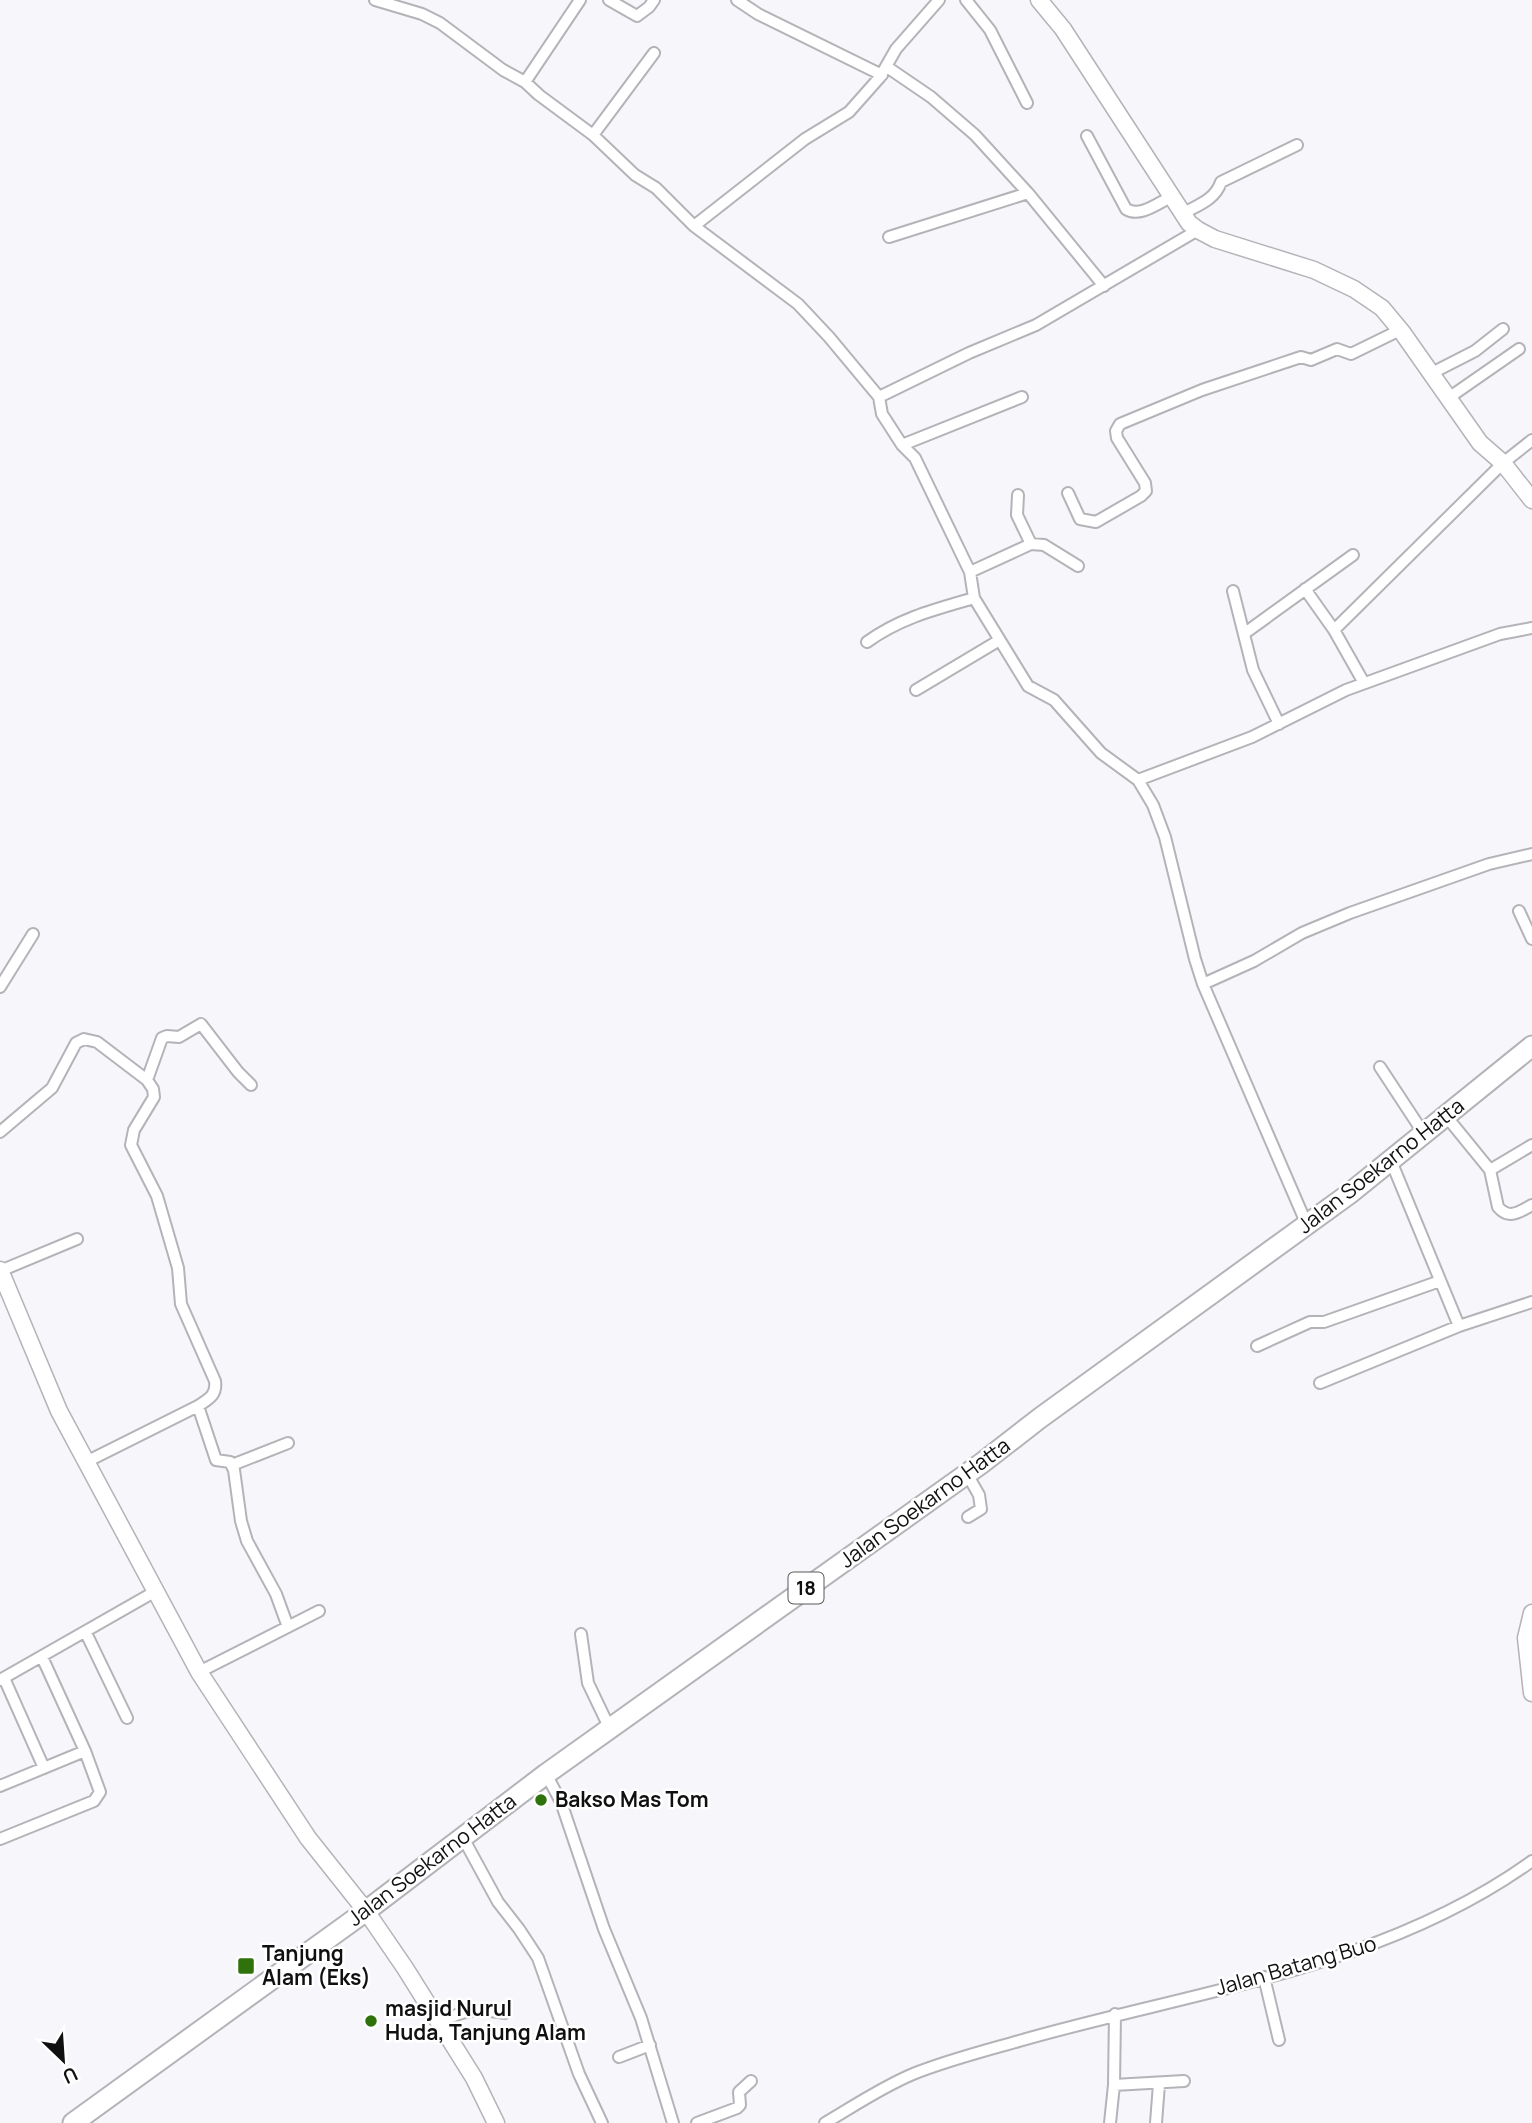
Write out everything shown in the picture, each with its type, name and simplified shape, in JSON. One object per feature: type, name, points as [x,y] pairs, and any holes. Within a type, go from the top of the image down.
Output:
[{"type":"highway","name":"Jalan Soekarno Hatta","points":[[74,2123],[366,1911],[546,1774],[967,1474],[1307,1225],[1391,1161],[1532,1046]]},
{"type":"street","points":[[376,0],[422,14],[440,23],[503,70],[525,82],[593,135],[635,175],[656,188],[694,226],[797,304],[829,337],[879,397],[882,414],[902,445],[915,458],[970,572],[974,598],[1028,686],[1054,700],[1101,753],[1138,780],[1155,808],[1165,836],[1203,984],[1307,1225]]},
{"type":"street","points":[[525,82],[580,0]]},
{"type":"street","points":[[609,0],[637,16],[649,7],[653,0]]},
{"type":"street","points":[[737,0],[758,14],[884,71],[931,97],[975,135],[1028,193],[1104,286]]},
{"type":"street","points":[[694,226],[805,139],[849,112],[884,71],[896,49],[939,0]]},
{"type":"street","points":[[966,0],[984,21],[1027,103]]},
{"type":"street","points":[[1039,0],[1063,29],[1182,214],[1198,230],[1230,244],[1314,270],[1354,289],[1382,308],[1480,443],[1503,463],[1532,500]]},
{"type":"street","points":[[593,135],[654,53]]},
{"type":"street","points":[[1087,136],[1130,212],[1139,212],[1171,197]]},
{"type":"street","points":[[1182,214],[1209,200],[1217,192],[1221,182],[1297,145]]},
{"type":"street","points":[[889,237],[1028,193]]},
{"type":"street","points":[[879,397],[969,353],[1036,325],[1198,230]]},
{"type":"street","points":[[1430,374],[1475,351],[1503,329]]},
{"type":"street","points":[[1069,493],[1080,519],[1096,522],[1146,491],[1117,438],[1115,431],[1120,424],[1202,390],[1301,356],[1311,360],[1337,349],[1351,354],[1400,330]]},
{"type":"street","points":[[1447,398],[1519,349]]},
{"type":"street","points":[[902,445],[1022,397]]},
{"type":"street","points":[[1334,631],[1503,463],[1532,440]]},
{"type":"street","points":[[1018,495],[1017,515],[1031,544]]},
{"type":"street","points":[[970,572],[1031,544],[1044,545],[1077,566]]},
{"type":"street","points":[[1245,633],[1353,555]]},
{"type":"street","points":[[1305,589],[1334,631],[1364,684]]},
{"type":"street","points":[[1233,591],[1254,670],[1279,724]]},
{"type":"street","points":[[867,642],[898,623],[974,598]]},
{"type":"street","points":[[1138,780],[1252,737],[1364,684],[1500,634],[1532,628]]},
{"type":"street","points":[[916,690],[998,640]]},
{"type":"street","points":[[1203,984],[1254,961],[1302,933],[1350,913],[1489,864],[1532,854]]},
{"type":"street","points":[[1519,911],[1532,939]]},
{"type":"street","points":[[0,987],[33,934]]},
{"type":"street","points":[[147,1080],[162,1038],[167,1035],[179,1037],[201,1024],[251,1085]]},
{"type":"street","points":[[0,1132],[52,1088],[76,1043],[84,1039],[97,1042],[147,1080],[153,1089],[153,1097],[134,1130],[131,1145],[157,1196],[178,1268],[181,1304],[215,1381],[216,1390],[213,1396],[198,1406],[86,1462]]},
{"type":"street","points":[[1380,1067],[1424,1134]]},
{"type":"street","points":[[1446,1116],[1490,1170],[1498,1207],[1502,1212],[1513,1215],[1532,1205]]},
{"type":"street","points":[[1490,1170],[1532,1145]]},
{"type":"street","points":[[1391,1161],[1459,1326]]},
{"type":"street","points":[[76,1239],[0,1271],[59,1411],[199,1672],[308,1838],[366,1911],[474,2078],[496,2123]]},
{"type":"street","points":[[1257,1346],[1310,1322],[1324,1322],[1440,1280]]},
{"type":"street","points":[[1320,1383],[1459,1326],[1532,1302]]},
{"type":"street","points":[[198,1406],[216,1460],[227,1461],[232,1465],[247,1541],[276,1594],[288,1627]]},
{"type":"street","points":[[232,1465],[288,1443]]},
{"type":"street","points":[[967,1474],[982,1503],[981,1509],[968,1517]]},
{"type":"street","points":[[44,1769],[2,1679],[156,1591]]},
{"type":"street","points":[[199,1672],[319,1611]]},
{"type":"street","points":[[1532,1613],[1527,1638],[1532,1693]]},
{"type":"street","points":[[86,1633],[127,1718]]},
{"type":"street","points":[[581,1634],[588,1683],[610,1729]]},
{"type":"street","points":[[0,1839],[94,1801],[98,1797],[100,1786],[42,1657]]},
{"type":"street","points":[[0,1786],[85,1751]]},
{"type":"street","points":[[546,1774],[561,1802],[604,1929],[641,2018],[673,2123]]},
{"type":"street","points":[[462,1836],[498,1902],[538,1958],[579,2074],[603,2123]]},
{"type":"street","name":"Jalan Batang Buo","points":[[825,2123],[895,2082],[961,2057],[1115,2014],[1264,1977],[1386,1940],[1472,1899],[1532,1861]]},
{"type":"street","points":[[1264,1977],[1279,2040]]},
{"type":"street","points":[[439,2022],[473,2009],[505,2013]]},
{"type":"street","points":[[1110,2123],[1114,2085],[1115,2014]]},
{"type":"street","points":[[619,2057],[650,2045]]},
{"type":"street","points":[[697,2123],[737,2108],[741,2100],[739,2092],[751,2081]]},
{"type":"street","points":[[1114,2085],[1184,2081]]},
{"type":"street","points":[[1156,2123],[1159,2084]]},
{"type":"place","name":"Bakso Mas Tom","points":[[541,1800]]},
{"type":"place","name":"Tanjung Alam (Eks)","points":[[246,1966]]},
{"type":"place","name":"masjid Nurul Huda, Tanjung Alam","points":[[371,2021]]}]
